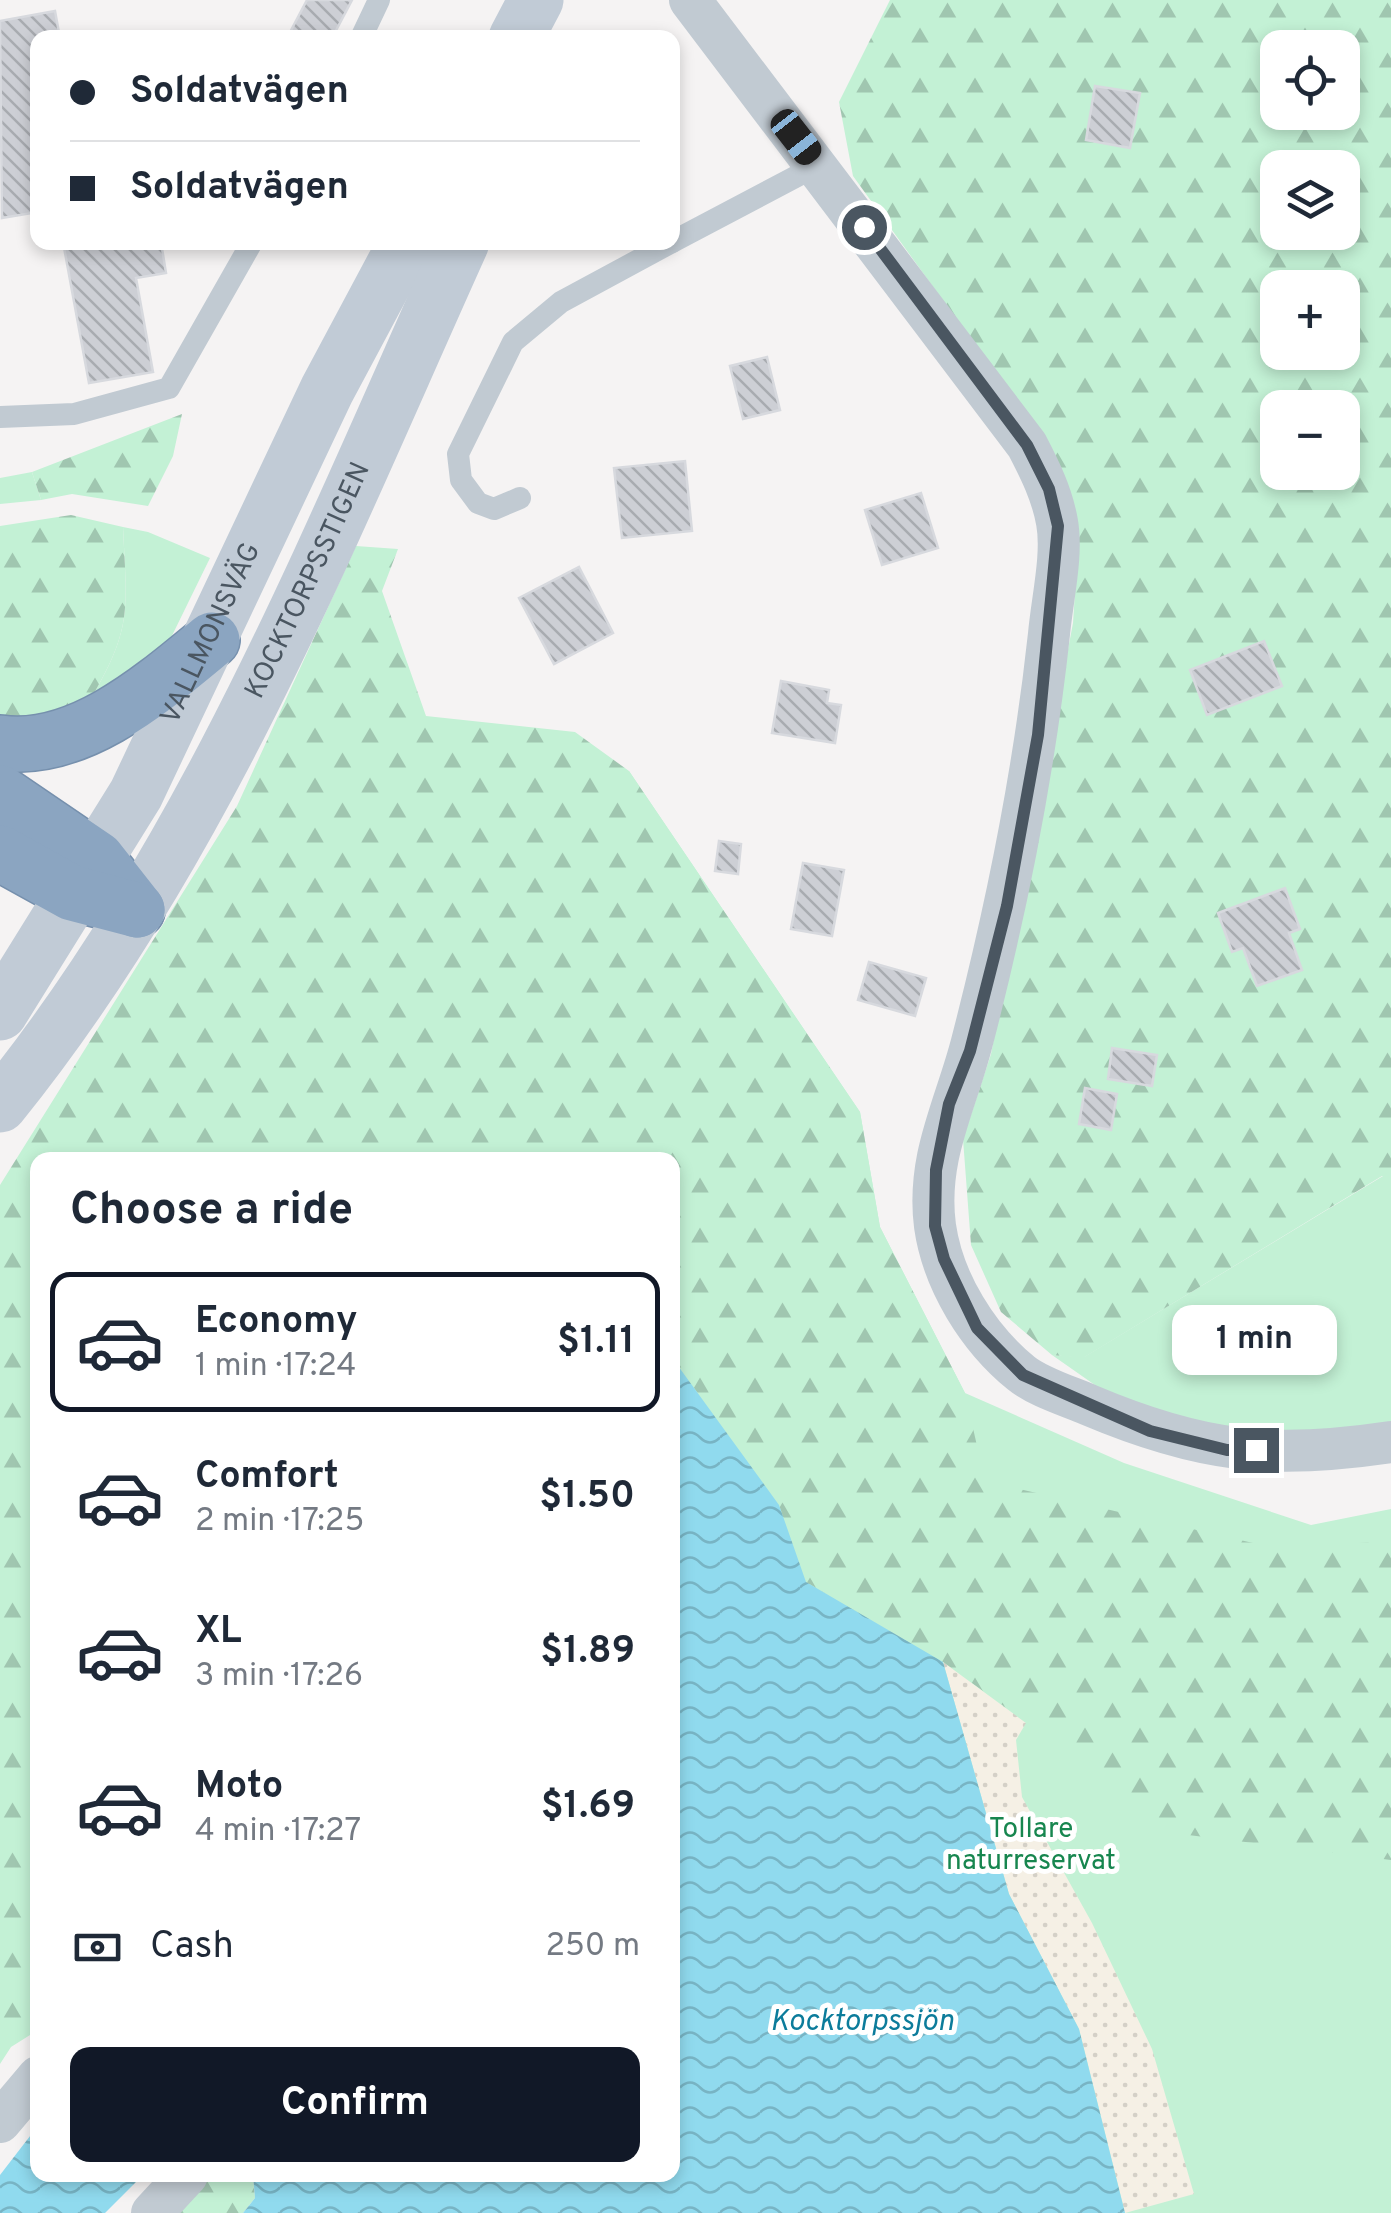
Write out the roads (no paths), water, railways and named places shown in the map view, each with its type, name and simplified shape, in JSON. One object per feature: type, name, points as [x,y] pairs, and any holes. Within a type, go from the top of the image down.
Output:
[{"type":"highway","points":[[0,742],[50,742],[97,720],[154,688],[212,640]]},
{"type":"highway","points":[[0,793],[85,876],[137,910]]},
{"type":"highway","points":[[0,853],[85,876]]},
{"type":"main road","points":[[520,30],[536,0]]},
{"type":"main road","points":[[543,30],[554,0]]},
{"type":"main road","name":"VALLMONSVÄG","points":[[0,1013],[136,794],[327,390],[402,250]]},
{"type":"main road","name":"KOCKTORPSSTIGEN","points":[[0,1105],[63,1027],[137,910],[214,775],[306,590],[458,250]]},
{"type":"street","points":[[690,0],[1027,445],[1049,489],[1058,526],[1038,735],[1007,906],[970,1051],[949,1104],[936,1170],[935,1226],[956,1290],[977,1328],[1023,1375],[1150,1431],[1227,1450],[1286,1451],[1391,1442]]},
{"type":"street","points":[[0,2122],[30,2086]]},
{"type":"street","points":[[152,2213],[180,2182]]},
{"type":"lane","points":[[365,30],[379,0]]},
{"type":"lane","points":[[680,238],[818,165]]},
{"type":"lane","points":[[0,417],[74,414],[169,388],[247,250]]},
{"type":"lane","points":[[520,498],[494,509],[478,503],[462,480],[458,454],[513,342],[560,302],[657,250]]},
{"type":"water","name":"Kocktorpssjön","points":[[680,1369],[779,1505],[806,1582],[943,1662],[1009,1894],[1079,2029],[1125,2213],[243,2213],[255,2198],[254,2182],[680,2182]]},
{"type":"water","points":[[30,2136],[30,2182],[136,2182],[105,2213],[0,2213],[0,2175]]},
{"type":"park label","name":"Tollare naturreservat","points":[[1031,1846]]}]
